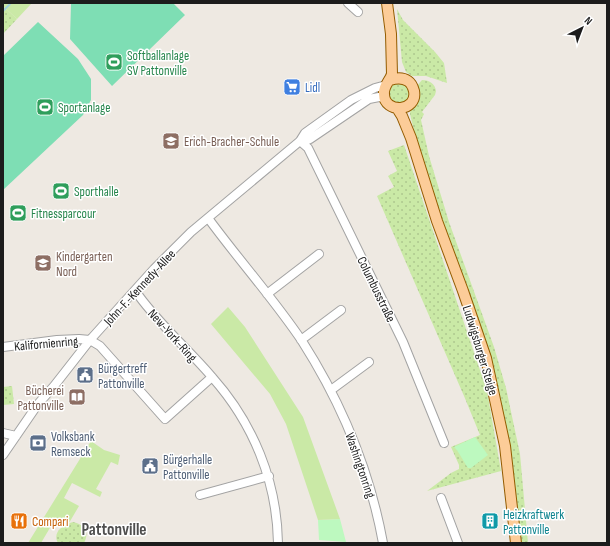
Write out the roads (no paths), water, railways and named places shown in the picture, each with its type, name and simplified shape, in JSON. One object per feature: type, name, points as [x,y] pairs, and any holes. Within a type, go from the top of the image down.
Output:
[{"type":"main road","points":[[387,3],[391,34],[392,74],[384,93],[384,98],[389,105],[397,108],[406,107],[410,104]]},
{"type":"main road","points":[[391,34],[402,78]]},
{"type":"main road","points":[[388,82],[394,79],[402,78],[409,82],[414,89],[409,113],[411,138]]},
{"type":"main road","points":[[397,108],[411,138]]},
{"type":"main road","name":"Ludwigsburger Steige","points":[[411,138],[437,221],[486,358],[505,446],[516,543]]},
{"type":"street","points":[[348,3],[358,12]]},
{"type":"street","name":"John-F.-Kennedy-Allee","points":[[3,455],[38,404],[90,340],[174,249],[208,218],[300,141],[305,133],[350,100],[388,82]]},
{"type":"street","name":"John-F.-Kennedy-Allee","points":[[300,141],[306,141],[369,99],[379,97],[384,98]]},
{"type":"street","name":"Columbusstraße","points":[[300,141],[308,148],[374,281],[403,342],[444,442]]},
{"type":"street","name":"Washingtonring","points":[[208,218],[301,340],[331,390],[371,491],[383,543]]},
{"type":"street","points":[[267,294],[319,254]]},
{"type":"street","name":"New-York-Ring","points":[[134,292],[166,330],[212,377],[243,419],[257,444],[269,476],[278,531],[278,543]]},
{"type":"street","points":[[301,340],[341,310]]},
{"type":"street","name":"Kalifornienring","points":[[3,347],[57,340],[90,340]]},
{"type":"street","points":[[90,340],[100,346],[165,419],[212,377]]},
{"type":"street","points":[[331,390],[369,362]]},
{"type":"street","points":[[3,433],[16,436]]},
{"type":"street","points":[[200,495],[269,476]]},
{"type":"street","points":[[441,498],[458,543]]},
{"type":"waterway","points":[[3,11],[10,4]]},
{"type":"place","name":"Softballanlage SV Pattonville","points":[[114,62]]},
{"type":"place","name":"Lidl","points":[[292,87]]},
{"type":"place","name":"Sportanlage","points":[[45,107]]},
{"type":"place","name":"Erich-Bracher-Schule","points":[[171,141]]},
{"type":"place","name":"Sporthalle","points":[[61,191]]},
{"type":"place","name":"Fitnessparcour","points":[[18,213]]},
{"type":"place","name":"Kindergarten Nord","points":[[43,263]]},
{"type":"place","name":"Bürgertreff Pattonville","points":[[85,375]]},
{"type":"place","name":"Bücherei Pattonville","points":[[77,397]]},
{"type":"place","name":"Volksbank Remseck","points":[[38,443]]},
{"type":"place","name":"Bürgerhalle Pattonville","points":[[150,466]]},
{"type":"place","name":"Compari","points":[[19,521]]},
{"type":"place","name":"Heizkraftwerk Pattonville","points":[[490,521]]},
{"type":"district","name":"Pattonville","points":[[114,529]]}]
